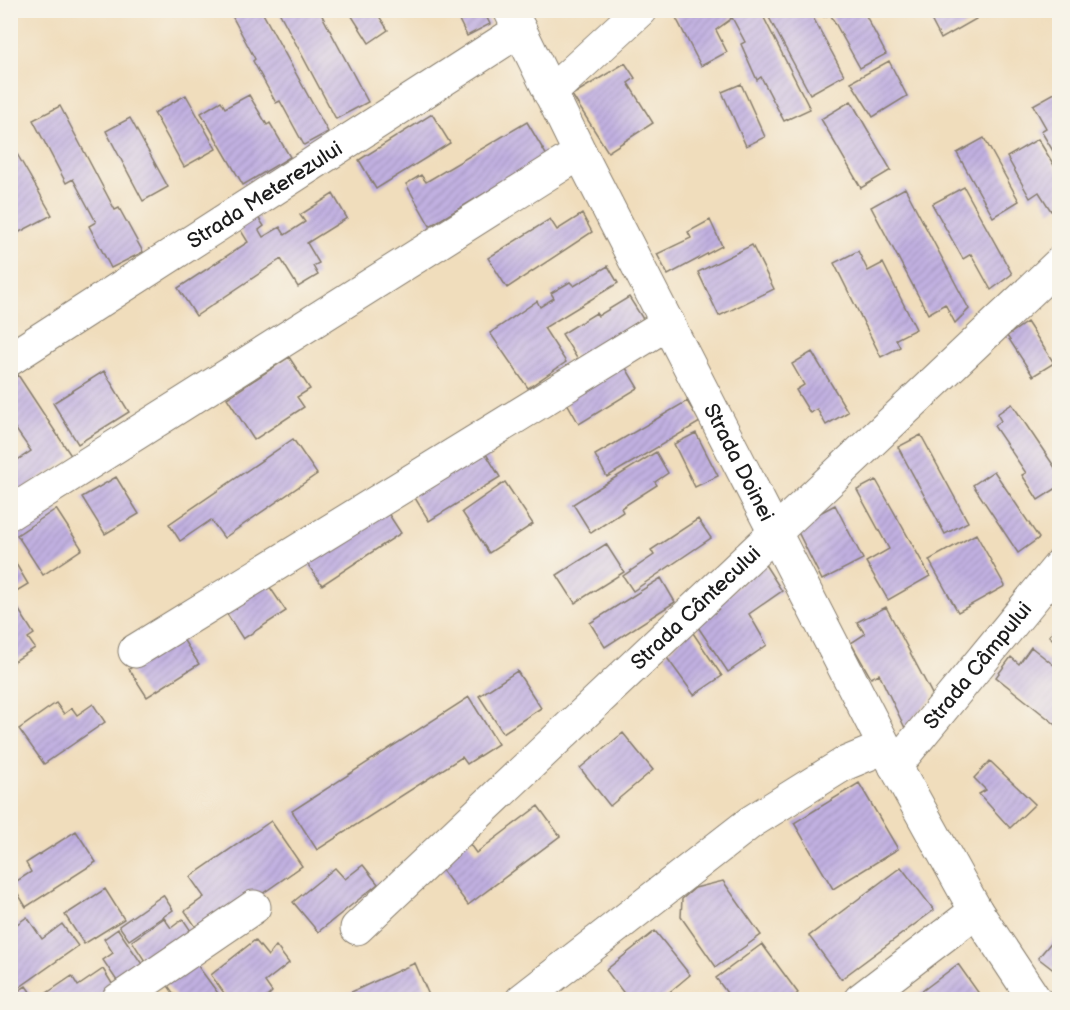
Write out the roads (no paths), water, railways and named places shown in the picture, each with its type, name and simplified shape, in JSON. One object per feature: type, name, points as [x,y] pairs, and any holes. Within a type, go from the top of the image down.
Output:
[{"type":"street","points":[[550,93],[640,10]]},
{"type":"street","name":"Strada Doinei","points":[[515,20],[580,153],[890,756],[976,911],[1035,999]]},
{"type":"street","name":"Strada Meterezului","points":[[10,359],[515,20]]},
{"type":"street","points":[[10,513],[580,153]]},
{"type":"street","name":"Strada Cântecului","points":[[357,928],[1059,263]]},
{"type":"street","points":[[135,651],[668,323]]},
{"type":"street","name":"Strada Câmpului","points":[[890,756],[1059,565]]},
{"type":"street","points":[[522,999],[751,822],[844,764],[890,756]]},
{"type":"street","points":[[118,999],[255,907]]},
{"type":"street","points":[[860,999],[976,911]]}]
